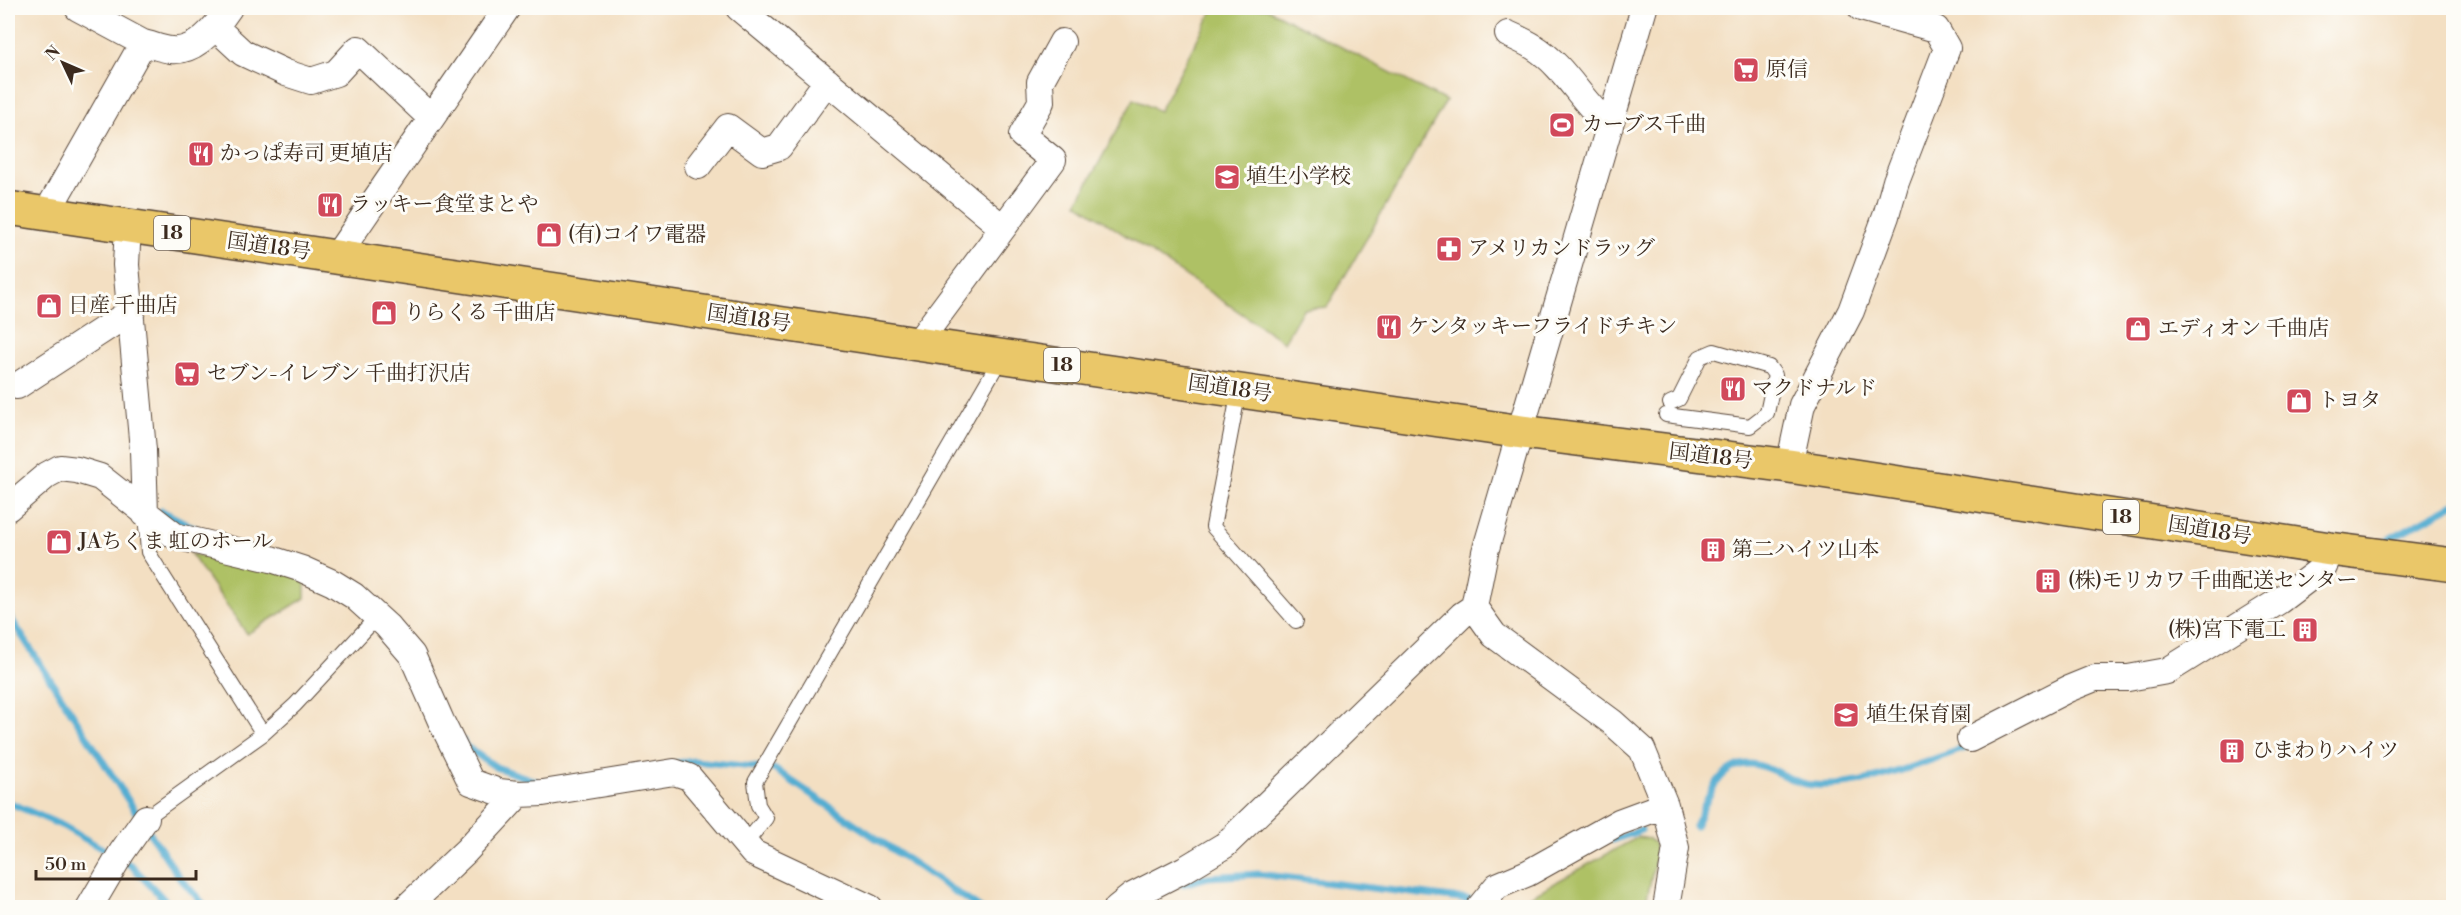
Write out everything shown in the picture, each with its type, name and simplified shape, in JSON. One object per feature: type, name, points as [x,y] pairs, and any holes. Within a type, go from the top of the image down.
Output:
[{"type":"highway","name":"国道18号","points":[[8,208],[918,344],[1522,432],[1789,466],[2330,549],[2454,565]]},
{"type":"street","points":[[78,8],[143,43],[173,51],[196,43],[223,17],[243,53],[286,73],[311,81],[336,73],[358,48],[431,118]]},
{"type":"street","points":[[336,257],[507,8]]},
{"type":"street","points":[[739,8],[1003,228]]},
{"type":"street","points":[[1117,908],[1132,896],[1185,869],[1225,845],[1462,615],[1474,607],[1485,552],[1522,432],[1644,8]]},
{"type":"street","points":[[1789,466],[1802,405],[1851,311],[1886,216],[1896,181],[1947,48],[1936,29],[1861,8]]},
{"type":"street","points":[[1508,34],[1536,48],[1610,126]]},
{"type":"street","points":[[918,344],[1053,160],[1022,135],[1041,102],[1040,82],[1062,42]]},
{"type":"street","points":[[46,214],[143,43]]},
{"type":"street","points":[[698,166],[728,127],[762,152],[779,147],[828,81]]},
{"type":"street","points":[[128,226],[126,265],[132,311],[145,514]]},
{"type":"street","points":[[17,386],[132,311]]},
{"type":"street","points":[[8,508],[46,476],[60,468],[99,477],[175,536],[272,559],[303,569],[354,596],[412,655],[471,782],[499,792],[543,793],[674,772],[688,777],[753,853],[832,900],[870,908]]},
{"type":"street","points":[[1970,739],[2068,689],[2096,678],[2128,678],[2167,671],[2278,601],[2324,567],[2330,549]]},
{"type":"street","points":[[1474,607],[1494,635],[1612,722],[1642,749],[1665,805],[1676,848],[1666,908]]},
{"type":"street","points":[[406,908],[466,851],[519,794]]},
{"type":"street","points":[[1486,900],[1497,886],[1528,873],[1620,822],[1665,805]]},
{"type":"street","points":[[89,908],[143,822]]},
{"type":"lane","points":[[1714,351],[1769,367],[1775,375],[1767,412],[1750,426],[1668,409],[1679,399],[1700,357],[1714,351]]},
{"type":"lane","points":[[745,844],[766,818],[758,805],[755,782],[1002,356]]},
{"type":"lane","points":[[1239,390],[1213,527],[1296,621]]},
{"type":"lane","points":[[145,514],[148,552],[263,734]]},
{"type":"lane","points":[[143,822],[263,734],[295,705],[377,617]]},
{"type":"green space","name":"埴生小学校","points":[[1214,8],[1266,8],[1446,101],[1327,307],[1303,309],[1284,342],[1077,203],[1134,99],[1159,111]]},
{"type":"green space","points":[[191,554],[293,575],[305,580],[305,598],[247,634]]},
{"type":"green space","points":[[1638,837],[1649,839],[1655,844],[1656,856],[1645,907],[1511,908],[1508,903],[1529,897]]},
{"type":"waterway","points":[[2387,540],[2454,504]]},
{"type":"waterway","points":[[162,511],[195,528]]},
{"type":"waterway","points":[[8,614],[139,817]]},
{"type":"waterway","points":[[463,741],[465,746],[496,767],[538,782]]},
{"type":"waterway","points":[[1695,826],[1719,780],[1731,769],[1742,765],[1762,766],[1803,783],[1834,785],[1873,779],[1969,747]]},
{"type":"waterway","points":[[677,763],[694,761],[774,769],[979,908]]},
{"type":"waterway","points":[[8,802],[63,826],[132,866],[172,908]]},
{"type":"waterway","points":[[145,826],[180,878],[207,908]]},
{"type":"waterway","points":[[1613,840],[1641,830]]},
{"type":"waterway","points":[[1182,884],[1208,877],[1258,874],[1477,901]]},
{"type":"place","name":"原信","points":[[1746,70]]},
{"type":"place","name":"カーブス千曲","points":[[1562,125]]},
{"type":"place","name":"かっぱ寿司 更埴店","points":[[201,154]]},
{"type":"place","name":"埴生小学校","points":[[1227,177]]},
{"type":"place","name":"ラッキー食堂まとや","points":[[330,205]]},
{"type":"place","name":"(有)コイワ電器","points":[[549,235]]},
{"type":"place","name":"アメリカンドラッグ","points":[[1449,249]]},
{"type":"place","name":"日産 千曲店","points":[[49,306]]},
{"type":"place","name":"りらくる 千曲店","points":[[384,313]]},
{"type":"place","name":"ケンタッキーフライドチキン","points":[[1389,327]]},
{"type":"place","name":"エディオン 千曲店","points":[[2138,329]]},
{"type":"place","name":"セブン-イレブン 千曲打沢店","points":[[187,374]]},
{"type":"place","name":"マクドナルド","points":[[1733,389]]},
{"type":"place","name":"トヨタ","points":[[2299,401]]},
{"type":"place","name":"JAちくま 虹のホール","points":[[59,542]]},
{"type":"place","name":"第二ハイツ山本","points":[[1713,550]]},
{"type":"place","name":"(株)モリカワ 千曲配送センター","points":[[2048,581]]},
{"type":"place","name":"(株)宮下電工","points":[[2305,630]]},
{"type":"place","name":"埴生保育園","points":[[1846,715]]},
{"type":"place","name":"ひまわりハイツ","points":[[2232,751]]}]
